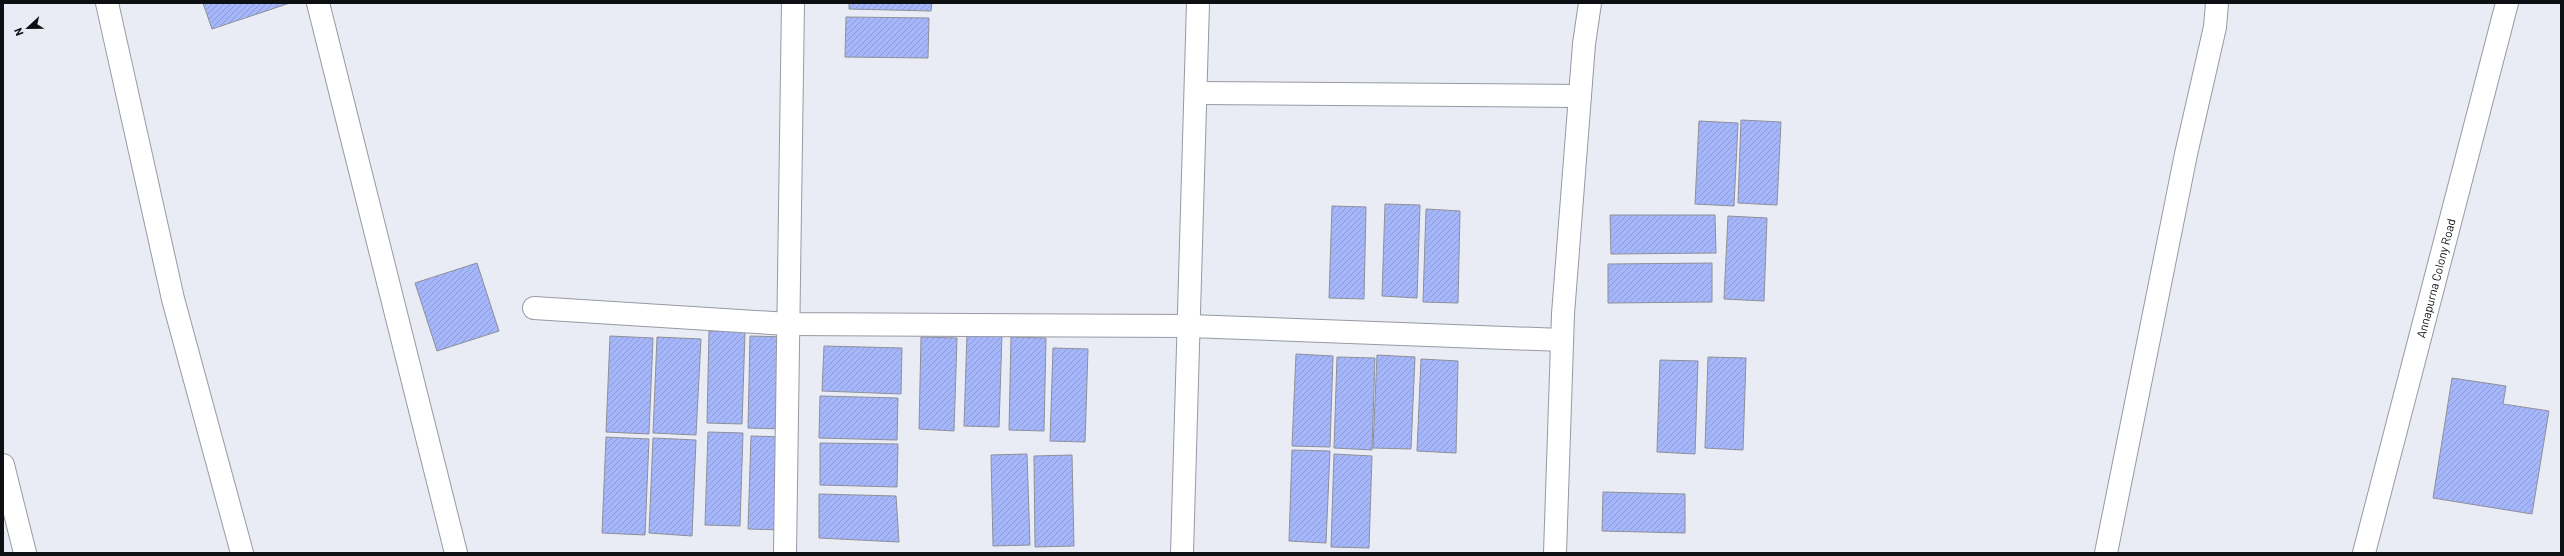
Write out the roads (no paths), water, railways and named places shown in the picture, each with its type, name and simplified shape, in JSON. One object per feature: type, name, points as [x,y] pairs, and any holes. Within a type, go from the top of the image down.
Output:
[{"type":"street","points":[[107,3],[172,299],[242,553]]},
{"type":"street","points":[[318,3],[456,553]]},
{"type":"street","points":[[786,553],[793,3]]},
{"type":"street","points":[[1182,553],[1197,93],[1198,3]]},
{"type":"street","points":[[1555,553],[1562,340],[1580,96],[1590,3]]},
{"type":"street","points":[[2106,553],[2185,161],[2215,27],[2217,3]]},
{"type":"street","name":"Annapurna Colony Road","points":[[2364,553],[2507,3]]},
{"type":"street","points":[[1197,93],[1580,96]]},
{"type":"street","points":[[534,308],[788,324],[1189,326],[1562,340]]},
{"type":"street","points":[[3,466],[25,553]]}]
